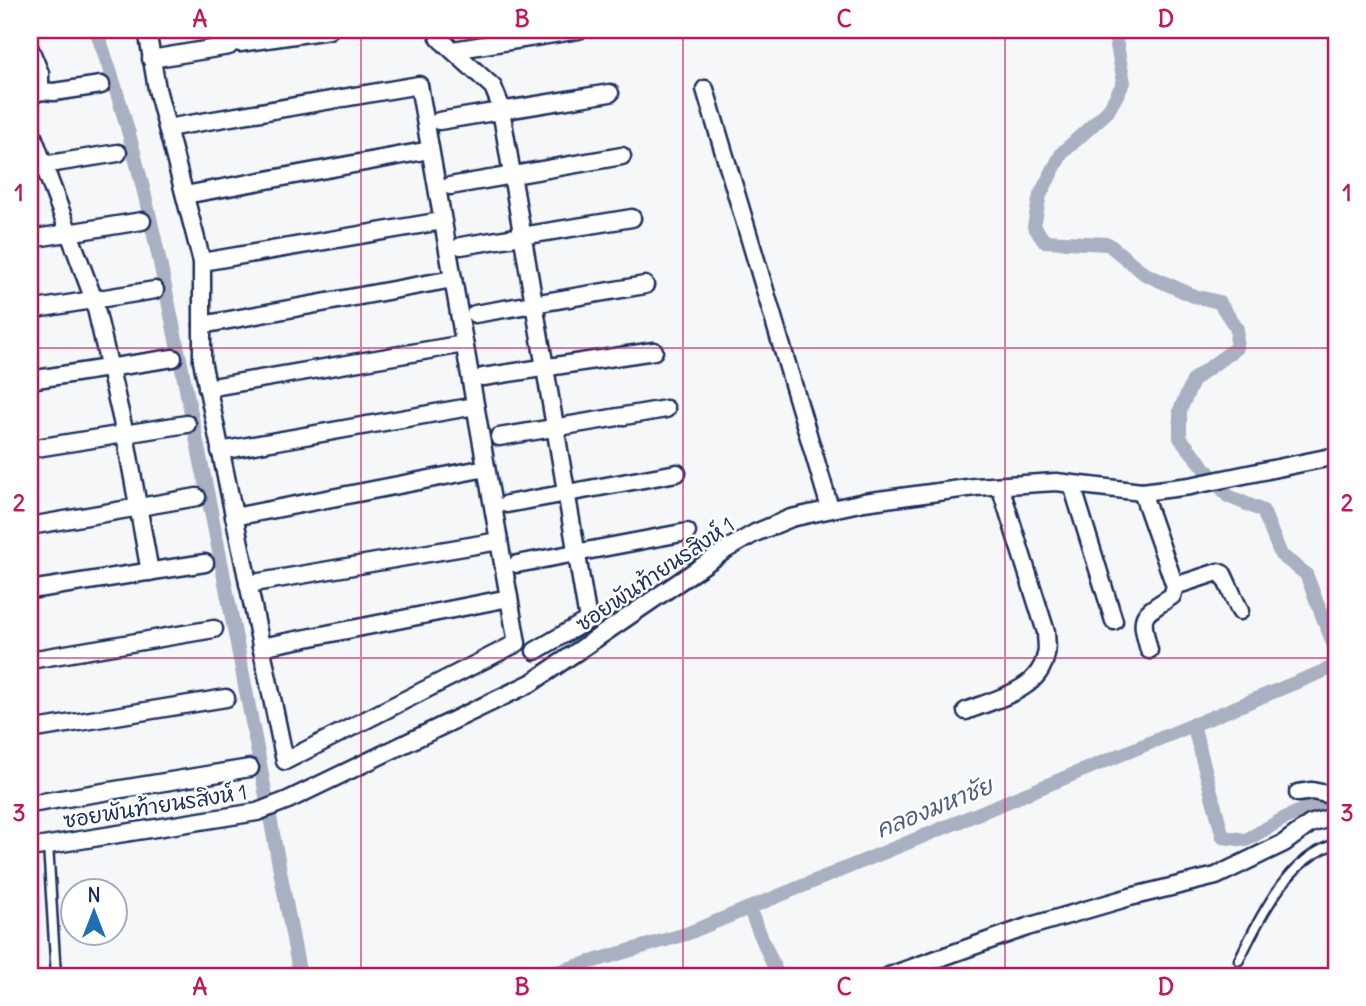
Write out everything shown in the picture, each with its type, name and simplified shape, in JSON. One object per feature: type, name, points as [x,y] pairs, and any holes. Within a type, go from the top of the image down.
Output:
[{"type":"street","points":[[147,30],[167,128],[201,262],[201,361],[285,761],[517,643],[419,85],[167,128]]},
{"type":"street","points":[[151,59],[329,30]]},
{"type":"street","points":[[436,30],[440,39],[493,87],[501,110],[588,620],[535,651]]},
{"type":"street","points":[[453,50],[579,30]]},
{"type":"street","points":[[30,49],[40,73],[35,94],[101,85]]},
{"type":"street","points":[[705,89],[830,508]]},
{"type":"street","points":[[439,121],[610,93]]},
{"type":"street","points":[[30,128],[37,166],[70,232],[94,300],[125,434],[150,572]]},
{"type":"street","points":[[185,195],[430,150]]},
{"type":"street","points":[[37,166],[118,153]]},
{"type":"street","points":[[450,186],[622,156]]},
{"type":"street","points":[[461,246],[632,218]]},
{"type":"street","points":[[201,262],[443,220]]},
{"type":"street","points":[[30,239],[142,221]]},
{"type":"street","points":[[201,325],[453,279]]},
{"type":"street","points":[[475,314],[645,285]]},
{"type":"street","points":[[30,310],[155,290]]},
{"type":"street","points":[[207,388],[464,344]]},
{"type":"street","points":[[483,377],[654,351]]},
{"type":"street","points":[[30,380],[173,358]]},
{"type":"street","points":[[220,451],[475,406]]},
{"type":"street","points":[[499,437],[666,409]]},
{"type":"street","points":[[30,449],[187,424]]},
{"type":"street","name":"ซอยพันท้ายนรสิงห์ 1","points":[[30,848],[257,812],[288,800],[531,683],[727,549],[755,533],[791,518],[830,508],[1000,486],[1056,482],[1142,492],[1190,486],[1336,456]]},
{"type":"street","points":[[234,517],[486,468]]},
{"type":"street","points":[[507,504],[677,473]]},
{"type":"street","points":[[1072,485],[1114,621]]},
{"type":"street","points":[[966,711],[1021,689],[1038,676],[1046,655],[1046,632],[1000,486]]},
{"type":"street","points":[[1142,492],[1175,586],[1172,596],[1143,618],[1142,625],[1150,650]]},
{"type":"street","points":[[30,526],[197,498]]},
{"type":"street","points":[[517,564],[687,532]]},
{"type":"street","points":[[248,584],[499,541]]},
{"type":"street","points":[[30,590],[205,563]]},
{"type":"street","points":[[1175,586],[1218,572],[1223,574],[1240,611]]},
{"type":"street","points":[[261,647],[509,598]]},
{"type":"street","points":[[30,660],[214,629]]},
{"type":"street","points":[[30,730],[226,698]]},
{"type":"street","points":[[30,804],[250,768]]},
{"type":"street","points":[[1298,793],[1312,791],[1336,796]]},
{"type":"street","points":[[889,976],[1027,926],[1216,876],[1284,843],[1310,824],[1336,816]]},
{"type":"lane","points":[[1239,960],[1274,894],[1314,854],[1336,844]]},
{"type":"lane","points":[[48,845],[56,976]]},
{"type":"waterway","points":[[96,30],[125,119],[159,256],[217,540],[300,976]]},
{"type":"waterway","points":[[1114,30],[1124,82],[1108,111],[1062,153],[1040,195],[1034,226],[1044,241],[1108,244],[1145,274],[1194,296],[1219,302],[1237,329],[1236,348],[1194,379],[1180,410],[1180,438],[1228,496],[1263,511],[1281,555],[1306,574],[1336,651]]},
{"type":"waterway","name":"คลองมหาชัย","points":[[543,976],[686,934],[1336,666]]},
{"type":"waterway","points":[[1193,724],[1223,837],[1246,840],[1283,819],[1336,795]]},
{"type":"waterway","points":[[749,908],[778,976]]}]
